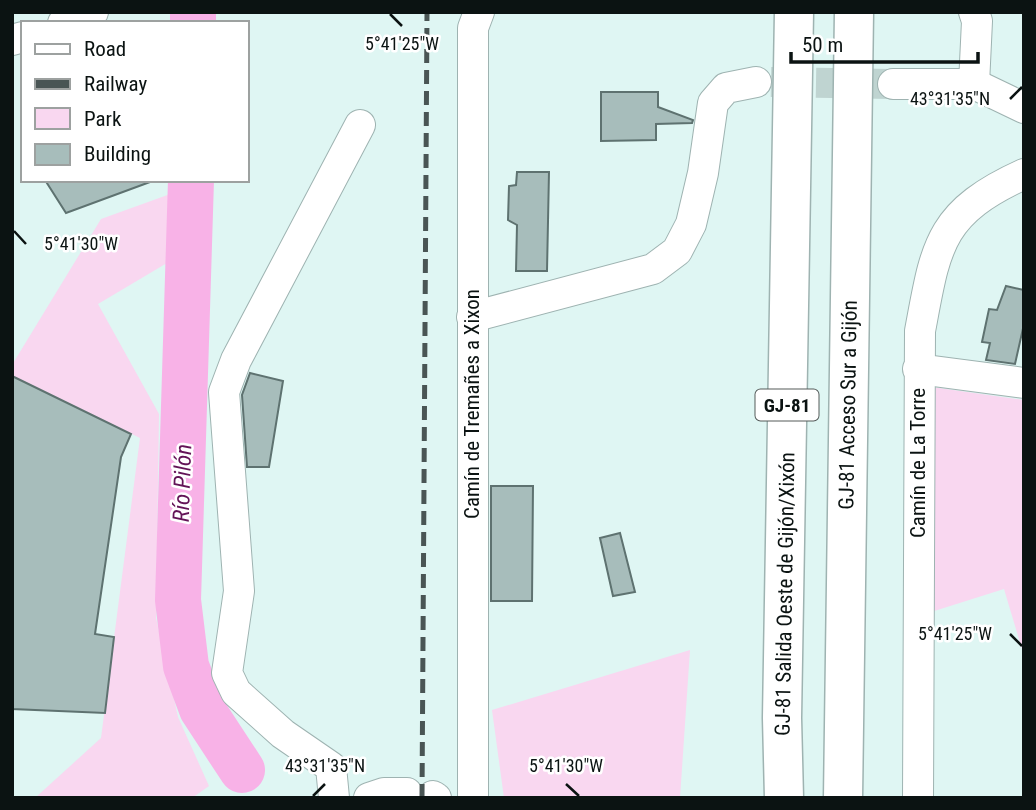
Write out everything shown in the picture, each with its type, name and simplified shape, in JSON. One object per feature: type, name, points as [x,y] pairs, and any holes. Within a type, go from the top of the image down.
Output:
[{"type":"highway","name":"GJ-81 Salida Oeste de Gijón/Xixón","points":[[784,798],[782,718],[794,12]]},
{"type":"highway","name":"GJ-81 Acceso Sur a Gijón","points":[[844,798],[854,12]]},
{"type":"street","points":[[68,21],[93,12]]},
{"type":"street","points":[[974,12],[977,21],[974,84]]},
{"type":"street","name":"Camín de Tremañes a Xixon","points":[[471,18],[473,798]]},
{"type":"street","points":[[472,317],[653,269],[677,251],[691,224],[703,173],[713,103],[726,88],[756,82]]},
{"type":"street","points":[[893,84],[974,84],[1024,108]]},
{"type":"street","points":[[334,798],[331,766],[283,734],[236,692],[227,673],[239,591],[224,392],[236,360],[360,125]]},
{"type":"street","name":"Camín de La Torre","points":[[918,798],[920,331],[934,257],[958,215],[988,190],[1024,174]]},
{"type":"street","points":[[918,369],[1024,383]]},
{"type":"street","points":[[369,798],[384,793],[425,795]]},
{"type":"green space","points":[[173,193],[167,263],[98,304],[159,414],[156,618],[178,717],[209,786],[192,798],[35,798],[101,738],[140,438],[12,376],[12,365],[101,219]]},
{"type":"green space","points":[[932,387],[1024,400],[1024,656],[1004,589],[928,613]]},
{"type":"green space","points":[[690,650],[680,798],[504,798],[492,710]]},
{"type":"building","points":[[601,92],[658,92],[658,107],[693,120],[692,123],[656,124],[656,140],[601,141]]},
{"type":"building","points":[[517,172],[549,172],[547,271],[516,271],[517,225],[508,220],[509,186],[516,185]]},
{"type":"building","points":[[46,182],[150,182],[66,213]]},
{"type":"building","points":[[1006,286],[1024,290],[1024,324],[1015,364],[986,360],[990,343],[982,342],[989,309],[997,310]]},
{"type":"building","points":[[250,373],[283,381],[269,467],[247,467],[242,395]]},
{"type":"building","points":[[12,376],[131,434],[121,457],[95,634],[114,637],[105,713],[12,709]]},
{"type":"building","points":[[491,486],[533,486],[532,601],[491,601]]},
{"type":"building","points":[[620,533],[635,592],[613,596],[600,538]]},
{"type":"waterway","name":"Río Pilón","points":[[193,12],[193,21]]},
{"type":"waterway","name":"Río Pilón","points":[[191,182],[178,600],[186,666],[202,709],[242,770]]},
{"type":"tunnel","points":[[771,82],[893,84]]},
{"type":"railway","points":[[422,798],[427,12]]}]
